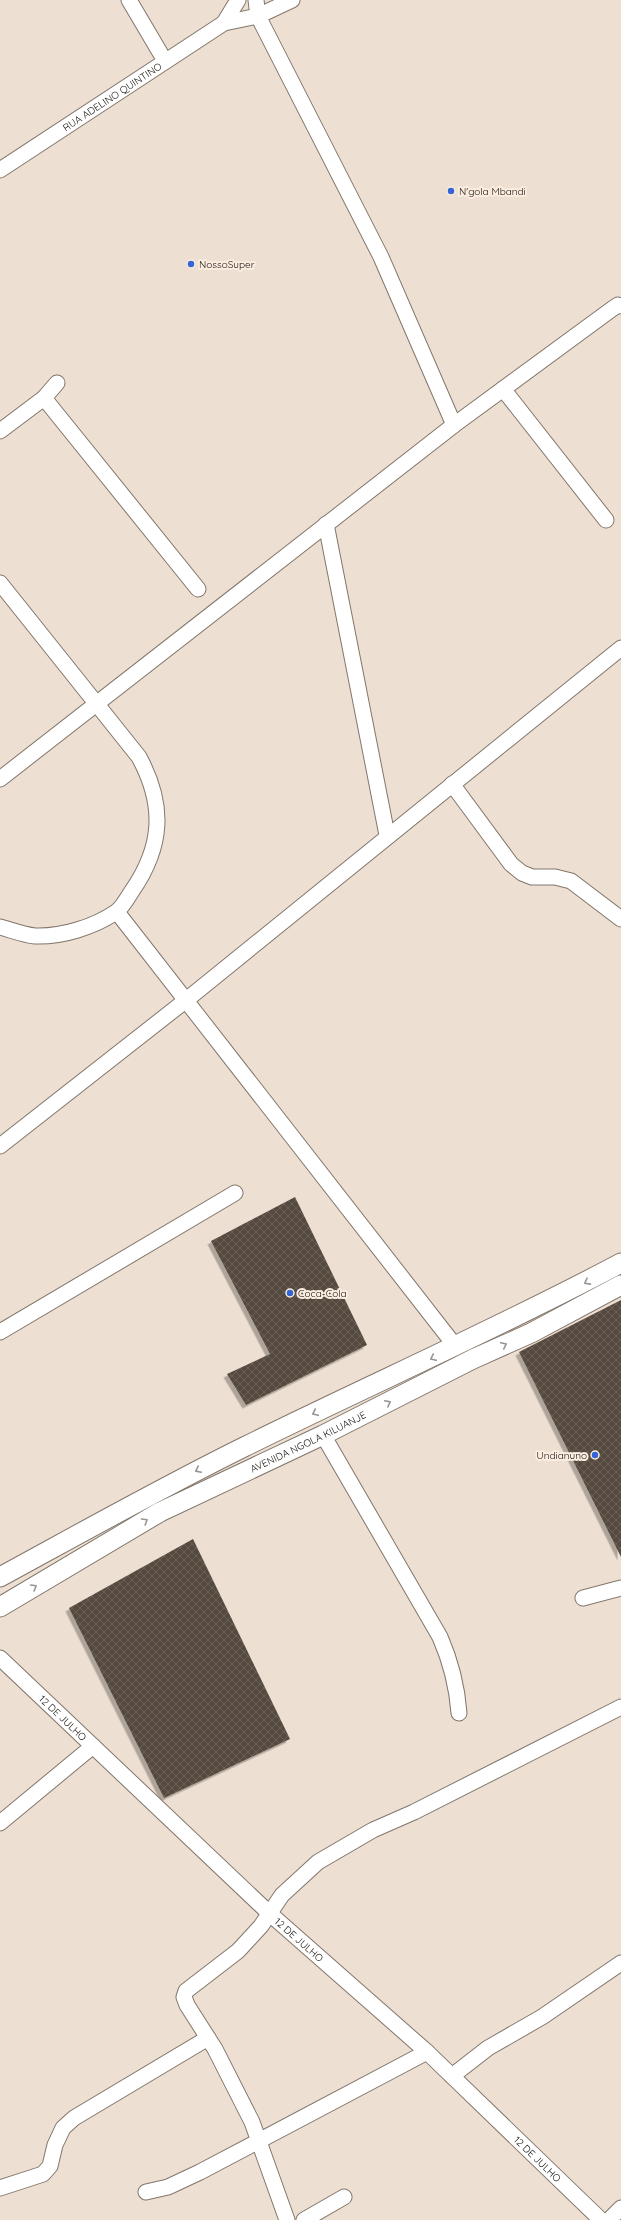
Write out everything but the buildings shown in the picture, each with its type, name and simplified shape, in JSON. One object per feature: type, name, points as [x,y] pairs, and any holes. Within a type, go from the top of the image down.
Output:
[{"type":"main road","points":[[0,1577],[143,1498],[246,1446],[541,1306],[621,1263]]},
{"type":"main road","name":"AVENIDA NGOLA KILUANJE","points":[[0,1607],[160,1512],[323,1435],[473,1359],[531,1333],[621,1285]]},
{"type":"street","points":[[129,0],[165,61]]},
{"type":"street","name":"RUA ADELINO QUINTINO","points":[[224,23],[238,0]]},
{"type":"street","points":[[256,0],[258,16],[382,256],[454,425]]},
{"type":"street","name":"RUA ADELINO QUINTINO","points":[[0,170],[224,23],[258,16],[292,0]]},
{"type":"street","points":[[0,779],[96,702],[454,425],[612,309],[618,305],[621,306]]},
{"type":"street","points":[[0,431],[44,398],[57,382]]},
{"type":"street","points":[[502,389],[606,520]]},
{"type":"street","points":[[44,398],[198,589]]},
{"type":"street","points":[[326,524],[387,836]]},
{"type":"street","points":[[0,583],[139,757],[150,778],[156,800],[157,825],[154,851],[138,882],[117,912],[82,928],[58,935],[34,936],[0,927]]},
{"type":"street","points":[[0,1146],[185,1001],[621,648]]},
{"type":"street","points":[[452,784],[511,864],[532,877],[555,877],[571,881],[621,919]]},
{"type":"street","points":[[117,912],[456,1347]]},
{"type":"street","points":[[0,1332],[235,1193]]},
{"type":"street","points":[[323,1435],[440,1637],[451,1663],[457,1689],[459,1713]]},
{"type":"street","points":[[583,1598],[621,1588]]},
{"type":"street","name":"12 DE JULHO","points":[[0,1658],[269,1913],[427,2052],[601,2220]]},
{"type":"street","points":[[287,2220],[259,2141],[229,2075],[187,2005],[184,1998],[186,1991],[238,1951],[261,1926],[269,1913],[299,1878],[318,1862],[348,1844],[621,1707]]},
{"type":"street","points":[[0,1823],[93,1746]]},
{"type":"street","points":[[452,2076],[488,2048],[542,2017],[621,1963]]},
{"type":"street","points":[[0,2188],[32,2179],[43,2174],[50,2166],[55,2145],[63,2128],[74,2118],[208,2038]]},
{"type":"street","points":[[146,2192],[168,2187],[259,2141],[427,2052]]},
{"type":"street","points":[[304,2220],[344,2198]]},
{"type":"street","points":[[609,2220],[621,2208]]},
{"type":"place","name":"N'gola Mbandi","points":[[451,191]]},
{"type":"place","name":"NossoSuper","points":[[191,264]]},
{"type":"place","name":"Coca-Cola","points":[[290,1293]]},
{"type":"place","name":"Undianuno","points":[[595,1455]]}]
